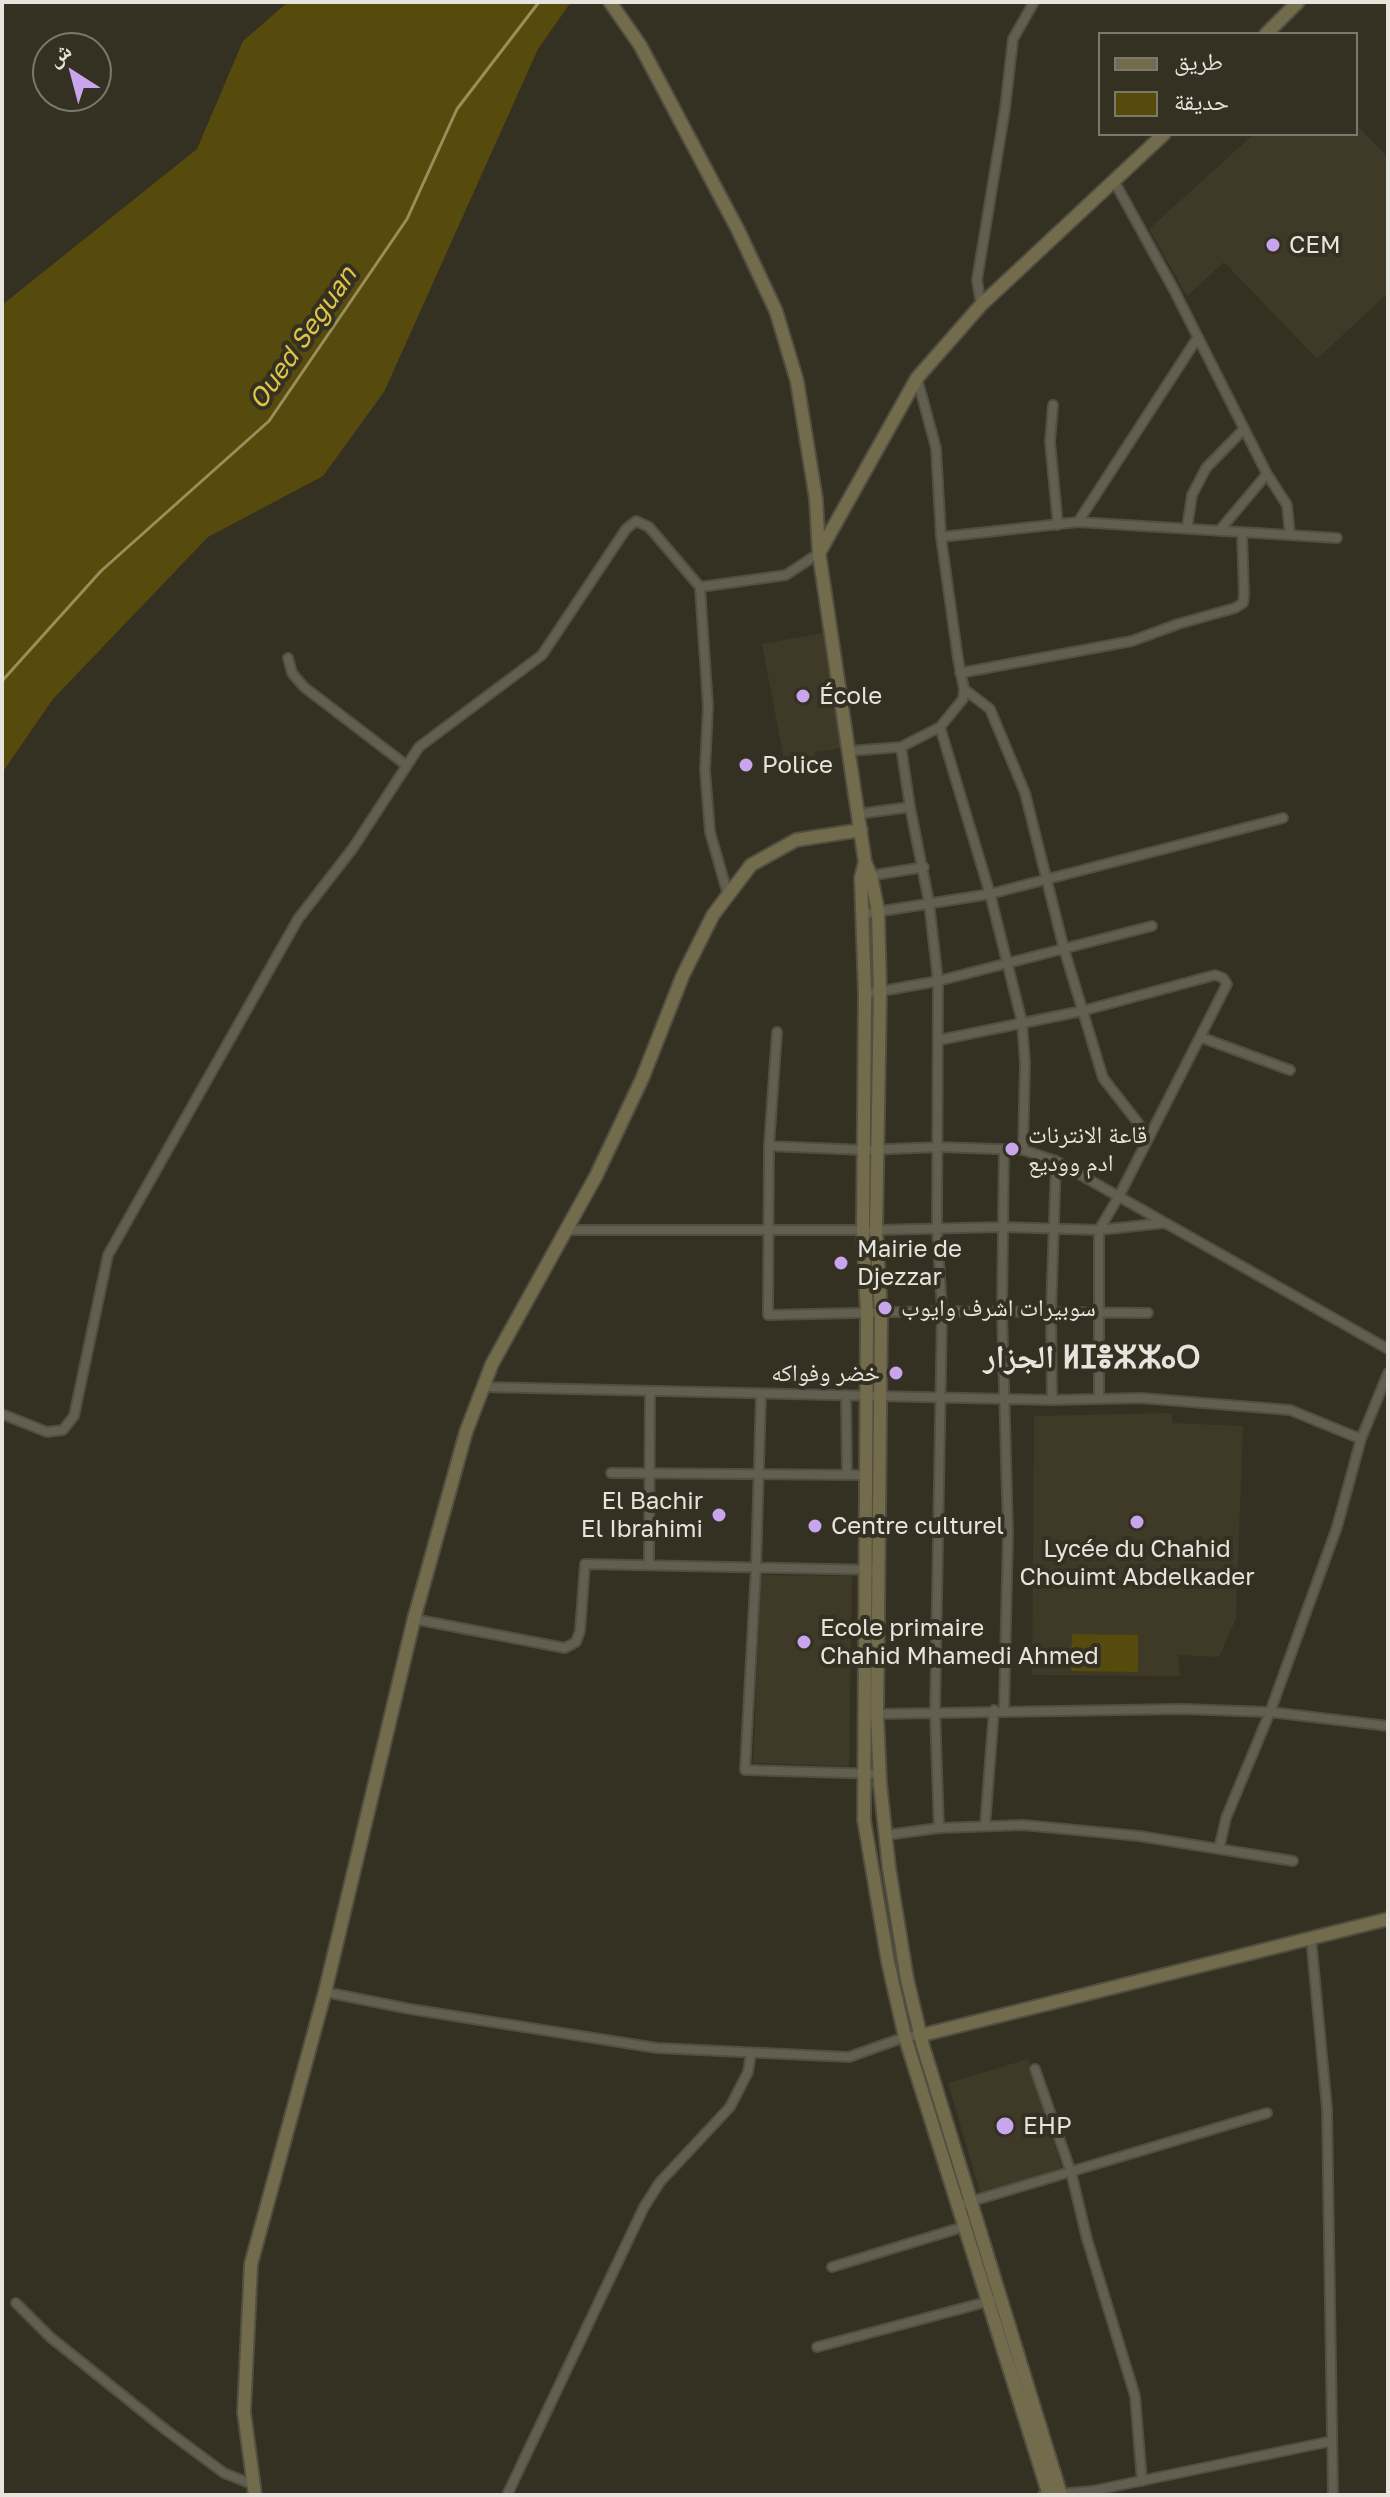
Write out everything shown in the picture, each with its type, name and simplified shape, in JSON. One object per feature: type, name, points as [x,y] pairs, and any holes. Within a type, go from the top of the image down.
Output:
[{"type":"main road","points":[[611,2],[640,45],[694,143],[776,311],[797,381],[816,499],[819,553],[866,877],[863,914],[870,1230],[865,1475],[864,1820],[888,1962],[905,2037],[965,2204],[1061,2495]]},
{"type":"main road","points":[[1268,32],[1298,2]]},
{"type":"main road","points":[[819,553],[917,378],[981,305],[1162,136]]},
{"type":"main road","points":[[254,2490],[244,2412],[251,2264],[325,1992],[414,1619],[466,1432],[492,1364],[596,1176],[642,1079],[683,975],[713,915],[751,865],[796,840],[861,830]]},
{"type":"main road","points":[[866,877],[878,911],[880,992],[870,1149]]},
{"type":"main road","points":[[870,1230],[881,1313],[877,1714],[886,1835],[907,1979],[965,2204],[966,2226],[995,2299],[1047,2495]]},
{"type":"main road","points":[[922,2035],[1388,1919]]},
{"type":"street","points":[[981,305],[977,280],[1005,109],[1013,39],[1034,2]]},
{"type":"street","points":[[1114,181],[1267,474],[1287,505],[1290,535]]},
{"type":"street","points":[[1078,522],[1198,337]]},
{"type":"street","points":[[849,751],[901,747],[940,727],[963,699],[941,537],[936,448],[917,378]]},
{"type":"street","points":[[1053,405],[1050,442],[1058,525]]},
{"type":"street","points":[[1187,528],[1192,495],[1206,468],[1244,429]]},
{"type":"street","points":[[1219,531],[1267,474]]},
{"type":"street","points":[[2,1414],[47,1432],[63,1430],[74,1416],[108,1255],[298,919],[353,848],[419,747],[542,655],[626,529],[636,521],[649,527],[700,587],[708,706],[705,770],[710,832],[728,895]]},
{"type":"street","points":[[941,537],[1078,522],[1337,538]]},
{"type":"street","points":[[960,673],[1132,641],[1235,608],[1243,603],[1244,594],[1242,533]]},
{"type":"street","points":[[700,587],[786,575],[819,553]]},
{"type":"street","points":[[288,658],[292,673],[304,687],[406,765]]},
{"type":"street","points":[[964,689],[990,709],[1025,793],[1064,949],[1103,1078],[1149,1137]]},
{"type":"street","points":[[940,727],[990,894],[1022,1022],[1025,1063],[1023,1150]]},
{"type":"street","points":[[901,747],[910,807],[924,867],[938,981],[937,1227],[942,1311],[935,1712],[939,1828]]},
{"type":"street","points":[[858,814],[910,807]]},
{"type":"street","points":[[863,914],[990,894],[1283,818]]},
{"type":"street","points":[[866,877],[924,867]]},
{"type":"street","points":[[865,994],[938,981],[1152,926]]},
{"type":"street","points":[[939,1040],[1082,1011],[1215,975],[1227,984],[1099,1230],[1099,1397]]},
{"type":"street","points":[[777,1032],[769,1146],[768,1315],[942,1311],[1148,1313]]},
{"type":"street","points":[[1200,1037],[1290,1070]]},
{"type":"street","points":[[769,1146],[1023,1150],[1056,1161],[1388,1349]]},
{"type":"street","points":[[985,1826],[999,1710],[1008,1533],[1002,1312],[1004,1149]]},
{"type":"street","points":[[1052,1400],[1051,1313],[1056,1161]]},
{"type":"street","points":[[566,1230],[870,1230],[937,1227],[1099,1230],[1165,1223]]},
{"type":"street","points":[[1219,1849],[1226,1818],[1270,1712],[1337,1527],[1361,1439],[1388,1373]]},
{"type":"street","points":[[483,1387],[761,1395],[941,1395],[1052,1400],[1141,1398],[1290,1410],[1361,1439]]},
{"type":"street","points":[[649,1564],[650,1392]]},
{"type":"street","points":[[761,1395],[745,1770],[880,1774]]},
{"type":"street","points":[[846,1395],[847,1475]]},
{"type":"street","points":[[611,1473],[865,1475]]},
{"type":"street","points":[[414,1619],[565,1648],[576,1642],[580,1631],[585,1564],[880,1570]]},
{"type":"street","points":[[877,1714],[1181,1709],[1270,1712],[1388,1726]]},
{"type":"street","points":[[886,1835],[939,1828],[1023,1825],[1124,1834],[1293,1861]]},
{"type":"street","points":[[1311,1938],[1327,2109],[1333,2495]]},
{"type":"street","points":[[325,1992],[410,2009],[657,2048],[849,2057],[905,2037],[922,2035]]},
{"type":"street","points":[[507,2495],[644,2207],[660,2182],[730,2107],[748,2072],[751,2053]]},
{"type":"street","points":[[1035,2069],[1071,2172],[1087,2239],[1135,2396],[1142,2481]]},
{"type":"street","points":[[965,2204],[1267,2113]]},
{"type":"street","points":[[832,2267],[966,2226]]},
{"type":"street","points":[[817,2347],[995,2299]]},
{"type":"street","points":[[16,2303],[50,2337],[166,2430],[224,2473],[254,2490]]},
{"type":"street","points":[[1047,2495],[1142,2481],[1332,2441]]},
{"type":"shaded area","name":"CEM","points":[[1358,126],[1388,158],[1388,293],[1317,359],[1224,262],[1187,296],[1149,229],[1252,136],[1358,136]]},
{"type":"shaded area","name":"École","points":[[823,633],[842,748],[815,752],[816,763],[786,770],[762,644]]},
{"type":"shaded area","name":"Lycée du Chahid Chouimt Abdelkader","points":[[1171,1413],[1173,1423],[1243,1426],[1236,1619],[1219,1657],[1178,1655],[1180,1676],[1032,1675],[1034,1416]]},
{"type":"shaded area","name":"Ecole primaire Chahid Mhamedi Ahmed","points":[[761,1575],[852,1576],[849,1766],[753,1763]]},
{"type":"shaded area","name":"EHP","points":[[1028,2059],[1062,2169],[981,2195],[948,2083]]},
{"type":"green space","points":[[288,2],[571,2],[538,49],[384,392],[323,476],[208,537],[53,699],[2,773],[2,305],[197,149],[243,41]]},
{"type":"green space","points":[[1072,1634],[1138,1635],[1138,1672],[1071,1671]]},
{"type":"waterway","name":"Oued Seguan","points":[[2,681],[101,571],[269,421],[407,219],[457,109],[539,2]]},
{"type":"place","name":"CEM","points":[[1273,245]]},
{"type":"place","name":"École","points":[[803,696]]},
{"type":"place","name":"Police","points":[[746,765]]},
{"type":"place","name":"قاعة الانترنات ادم ووديع","points":[[1012,1149]]},
{"type":"place","name":"Mairie de Djezzar","points":[[841,1263]]},
{"type":"place","name":"سوبيرات اشرف وايوب","points":[[885,1308]]},
{"type":"place","name":"خضر وفواكه","points":[[896,1373]]},
{"type":"place","name":"El Bachir El Ibrahimi","points":[[719,1515]]},
{"type":"place","name":"Lycée du Chahid Chouimt Abdelkader","points":[[1137,1522]]},
{"type":"place","name":"Centre culturel","points":[[815,1526]]},
{"type":"place","name":"Ecole primaire Chahid Mhamedi Ahmed","points":[[804,1642]]},
{"type":"place","name":"EHP","points":[[1005,2126]]},
{"type":"district","name":"الجزار ⵍⵊⴻⵣⵣⴰⵔ","points":[[1092,1358]]}]
